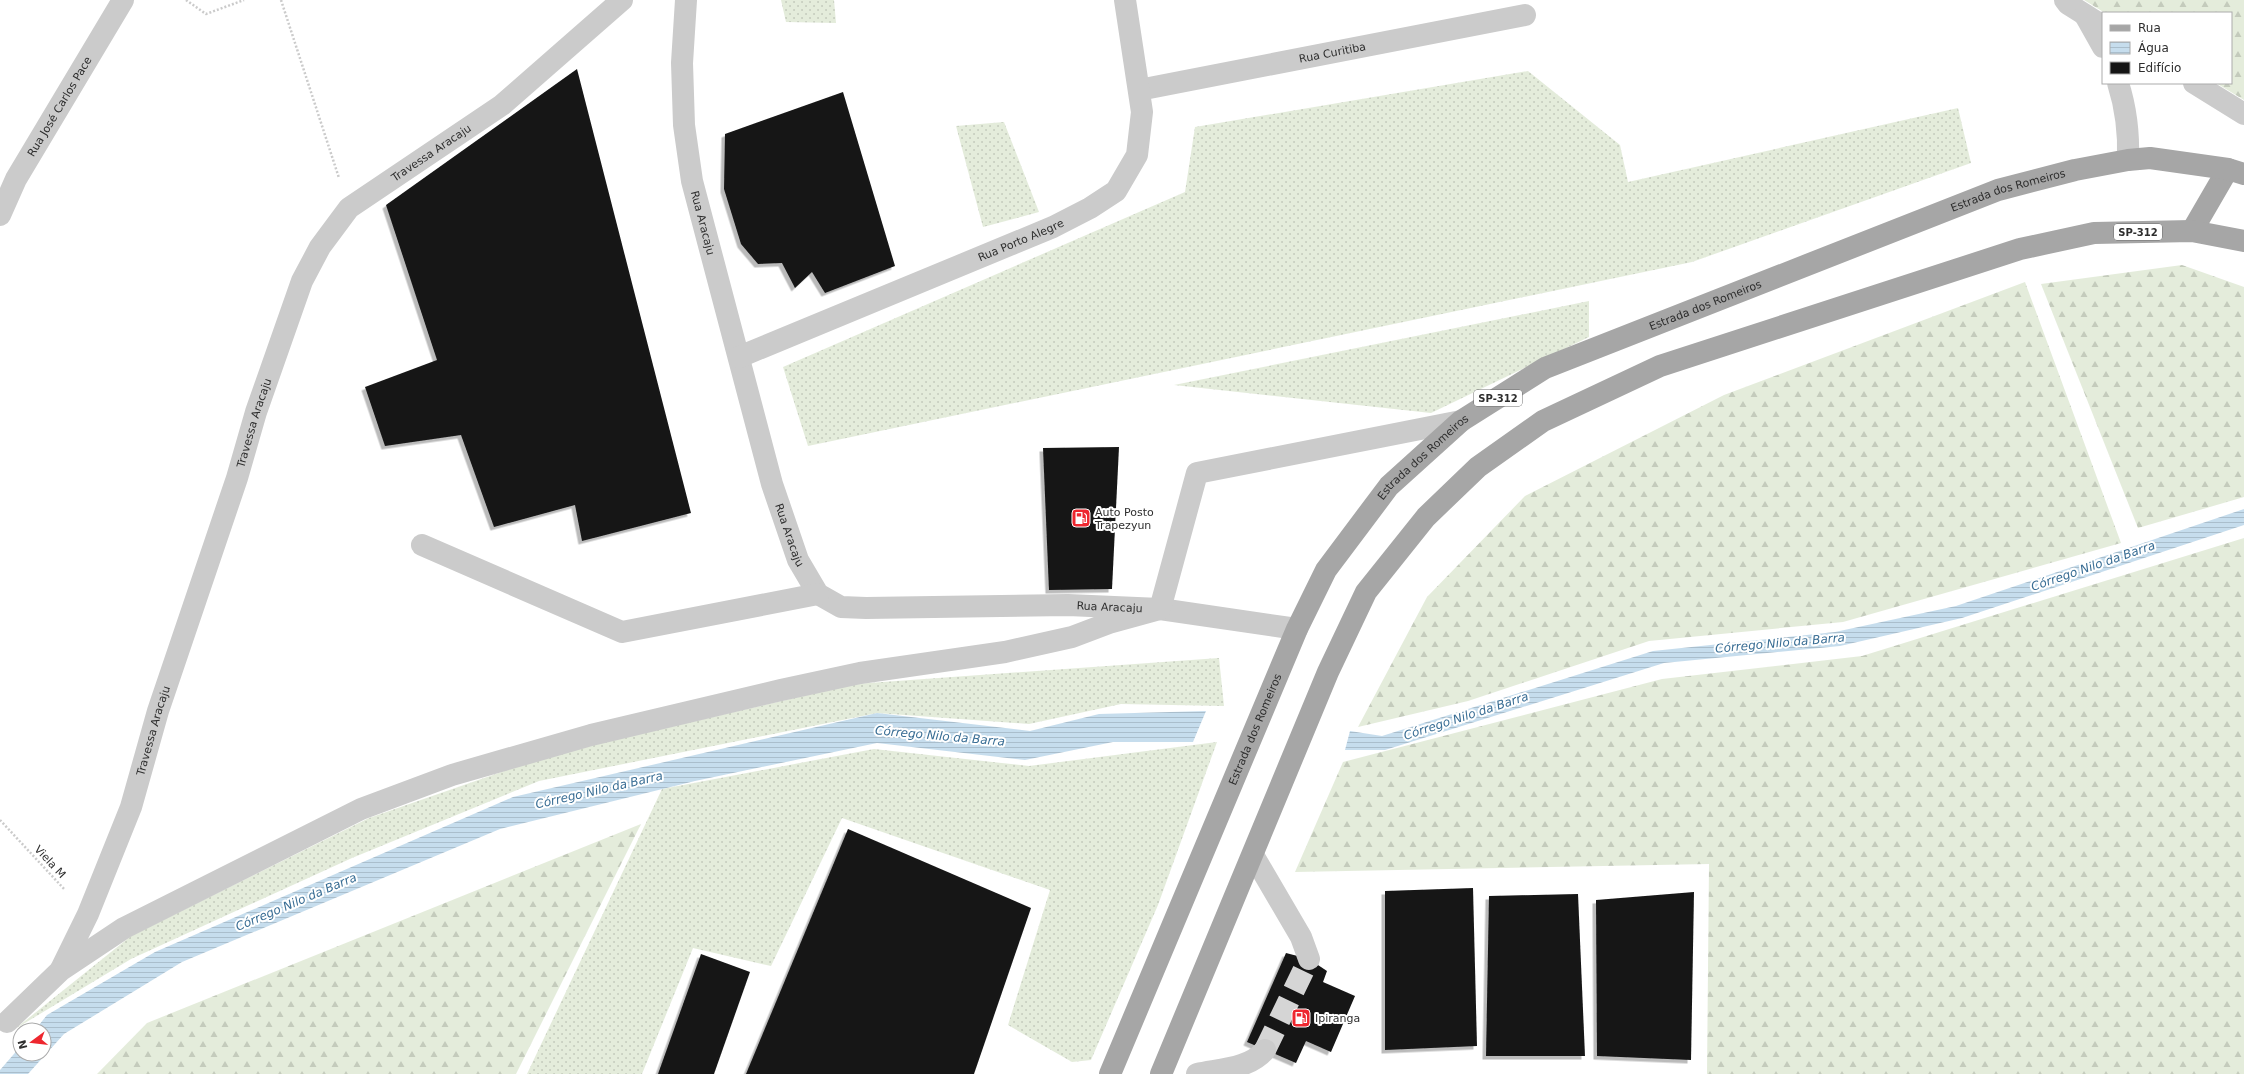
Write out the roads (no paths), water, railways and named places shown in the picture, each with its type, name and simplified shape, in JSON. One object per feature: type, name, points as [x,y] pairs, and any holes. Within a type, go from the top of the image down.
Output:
[{"type":"main road","name":"Estrada dos Romeiros","points":[[1110,1074],[1298,629],[1326,570],[1389,486],[1461,421],[1545,368],[1998,190],[2075,170],[2128,160],[2150,158],[2236,171]]},
{"type":"main road","points":[[2192,231],[2236,171]]},
{"type":"main road","name":"SP-312","points":[[1162,1074],[1328,672],[1366,592],[1426,518],[1478,467],[1543,421],[1660,366],[2020,249],[2094,233],[2192,231],[2244,241]]},
{"type":"street","name":"Rua José Carlos Pace","points":[[0,215],[20,172],[123,0]]},
{"type":"street","name":"Travessa Aracaju","points":[[61,970],[88,914],[131,807],[158,711],[237,478],[256,412],[302,281],[320,247],[348,208],[502,106],[622,0]]},
{"type":"street","name":"Rua Aracaju","points":[[686,0],[682,63],[684,125],[690,167],[716,277],[739,356],[772,484],[798,560],[818,594],[841,607],[866,608],[1068,605],[1160,609],[1298,629]]},
{"type":"street","name":"Rua Porto Alegre","points":[[739,356],[1053,227],[1090,208],[1116,191],[1137,155],[1142,112],[1125,0]]},
{"type":"street","points":[[2065,0],[2068,4],[2094,21],[2102,44]]},
{"type":"street","name":"Rua Curitiba","points":[[1139,90],[1524,15]]},
{"type":"street","points":[[2118,84],[2123,98],[2129,133],[2128,160]]},
{"type":"street","points":[[2196,84],[2244,114]]},
{"type":"street","points":[[7,1022],[61,970],[124,928],[361,809],[452,775],[591,735],[860,673],[1005,652],[1072,637],[1109,623],[1160,609],[1197,473],[1461,421]]},
{"type":"street","points":[[422,545],[622,632],[818,594]]},
{"type":"street","points":[[1253,855],[1301,937],[1309,959]]},
{"type":"street","points":[[1196,1074],[1250,1063],[1259,1058],[1265,1050]]},
{"type":"water","name":"Córrego Nilo da Barra","points":[[2244,509],[2244,525],[1962,618],[1840,646],[1664,663],[1385,750],[1345,750],[1350,731],[1382,736],[1653,651],[1835,632],[1956,606]]},
{"type":"water","name":"Córrego Nilo da Barra","points":[[1206,711],[1193,742],[1113,742],[1025,760],[877,743],[695,781],[500,829],[182,962],[64,1034],[52,1047],[52,1022],[41,1022],[47,1015],[155,952],[513,797],[877,713],[1030,731],[1099,714]]},
{"type":"water","points":[[12,1056],[12,1062],[39,1062],[28,1074],[0,1074],[0,1070]]},
{"type":"tunnel","points":[[1265,1050],[1309,959]]},
{"type":"place","name":"Auto Posto Trapezyun","points":[[1081,518]]},
{"type":"place","name":"Ipiranga","points":[[1301,1018]]}]
